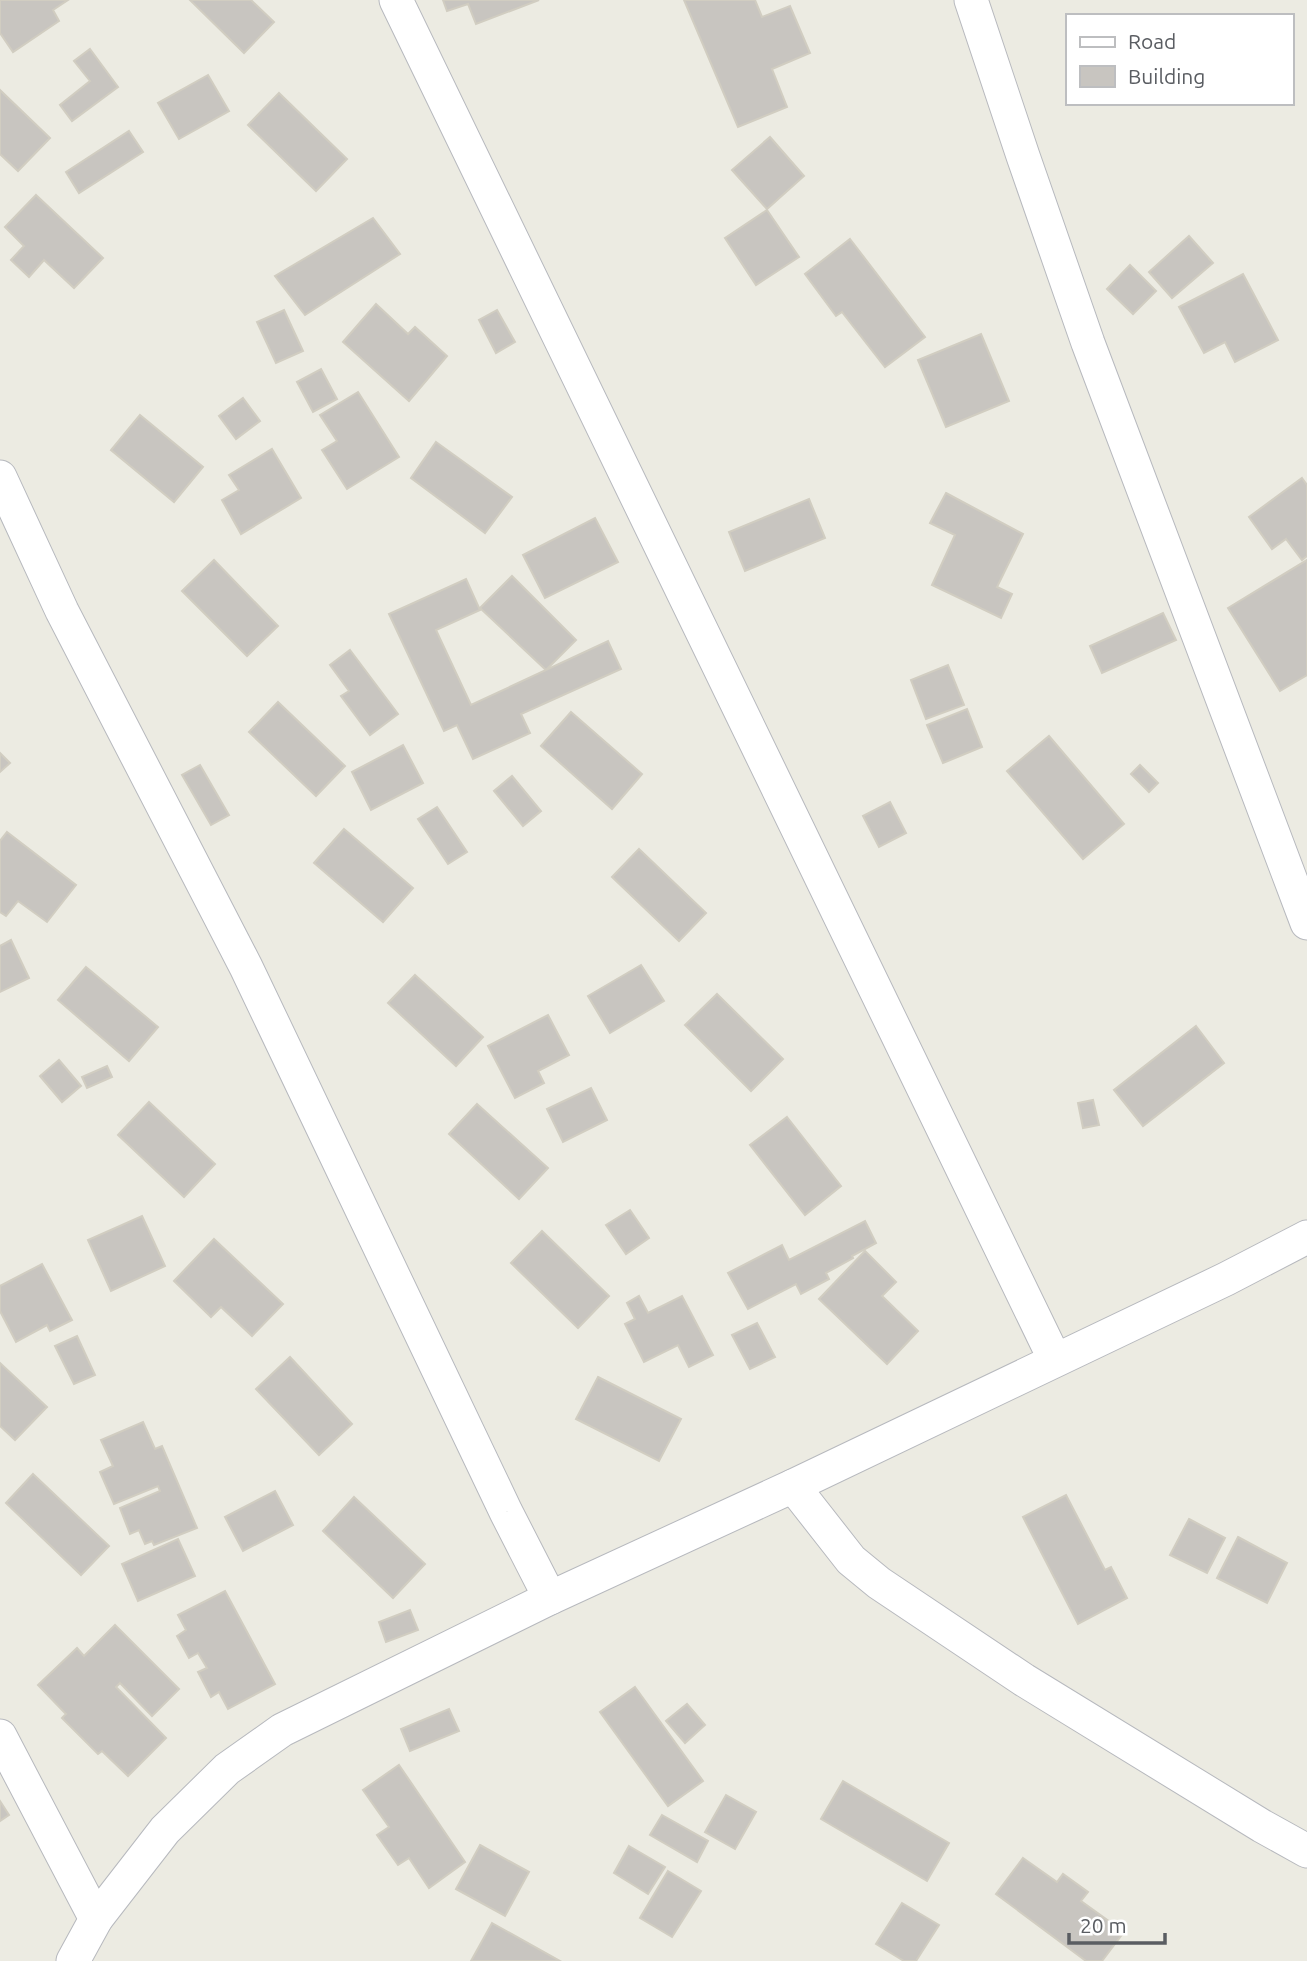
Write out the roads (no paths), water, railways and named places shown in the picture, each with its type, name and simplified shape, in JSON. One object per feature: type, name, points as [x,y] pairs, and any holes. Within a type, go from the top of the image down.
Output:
[{"type":"street","points":[[396,0],[1055,1360]]},
{"type":"street","points":[[971,0],[1088,343],[1307,923]]},
{"type":"street","points":[[0,477],[62,611],[246,967],[506,1512],[550,1598]]},
{"type":"street","points":[[73,1961],[96,1919],[166,1829],[227,1769],[282,1730],[550,1598],[793,1486],[1226,1279],[1307,1237]]},
{"type":"street","points":[[793,1486],[851,1560],[879,1583],[1024,1680],[1307,1851]]},
{"type":"street","points":[[0,1736],[96,1919]]}]
